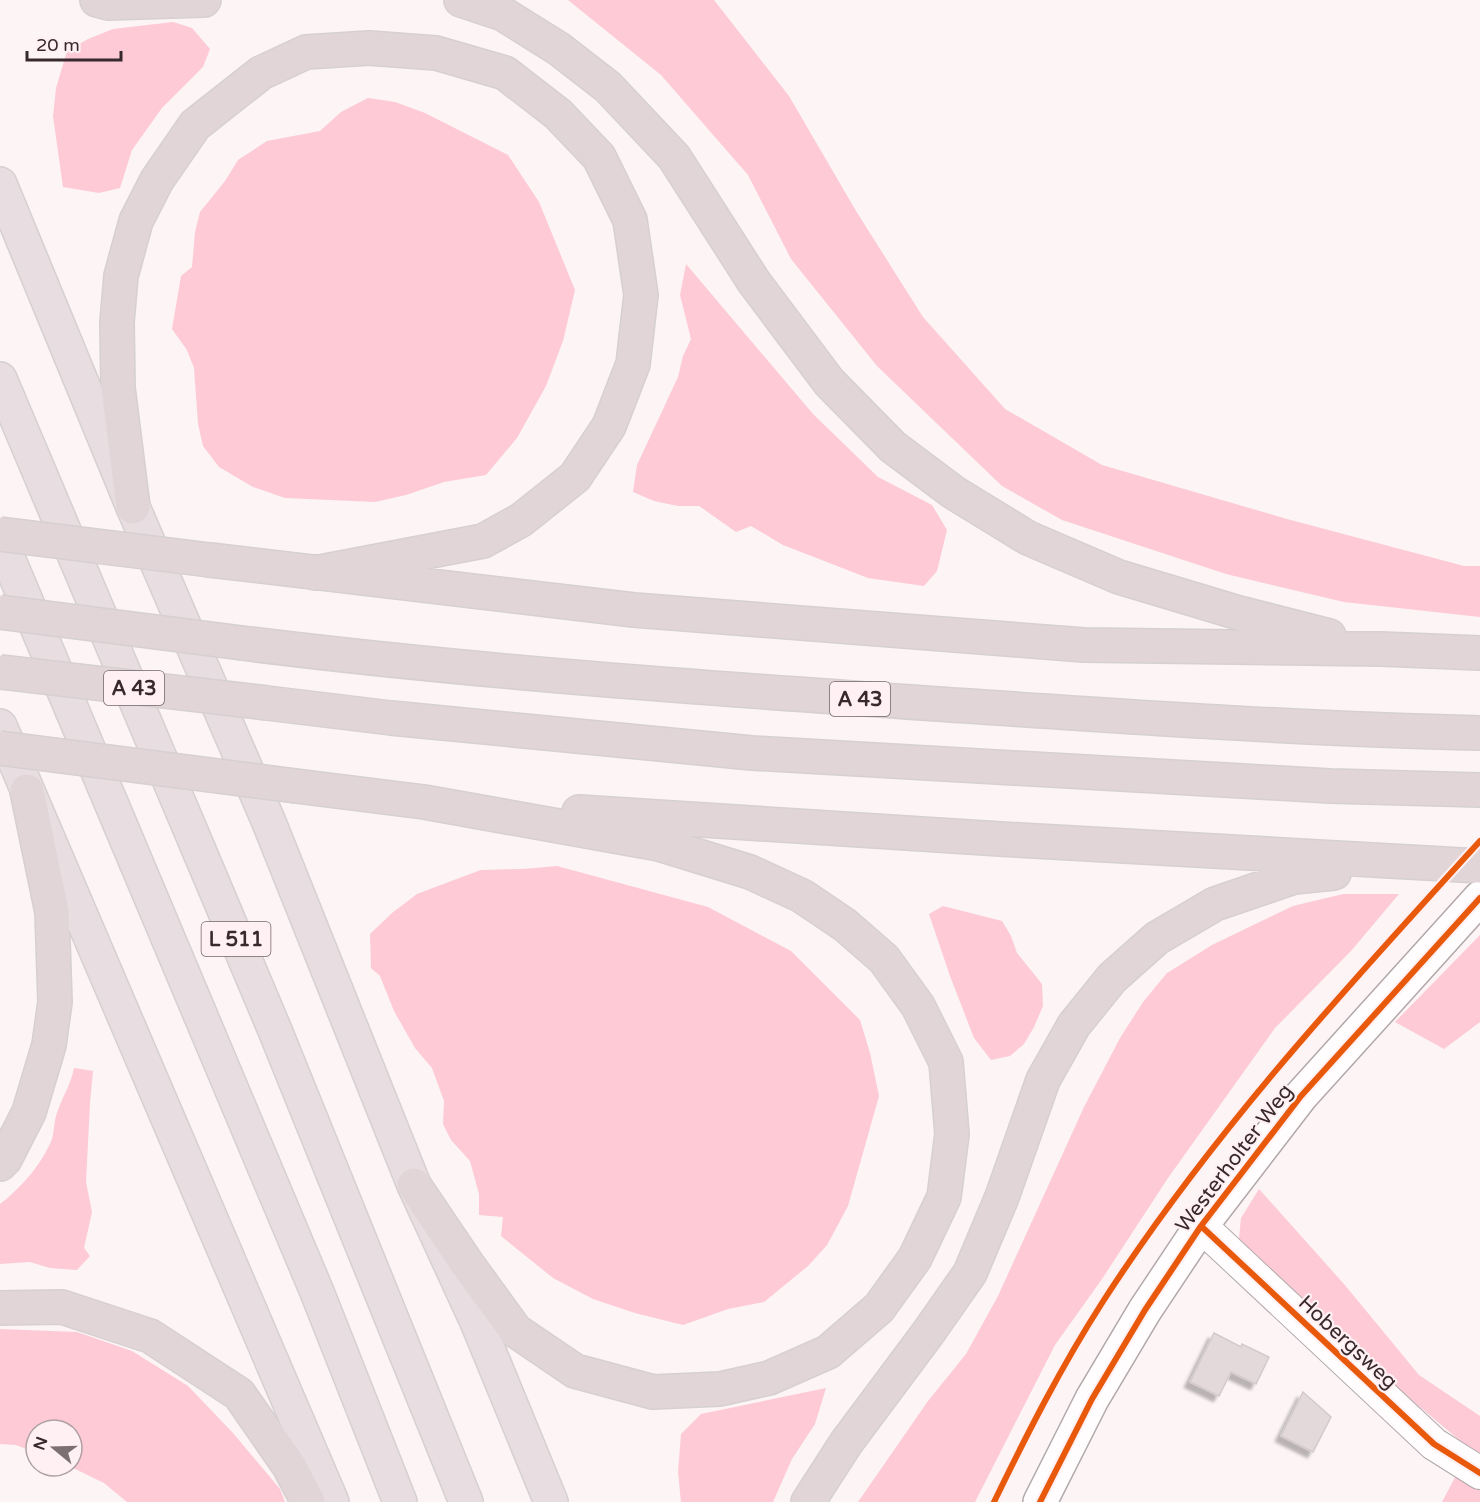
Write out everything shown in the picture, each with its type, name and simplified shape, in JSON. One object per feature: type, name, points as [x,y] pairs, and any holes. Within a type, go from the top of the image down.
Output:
[{"type":"highway","points":[[97,0],[108,3],[204,0]]},
{"type":"highway","points":[[461,0],[502,14],[559,49],[608,87],[674,157],[754,282],[829,382],[892,447],[953,492],[1028,538],[1119,577],[1239,613],[1381,649]]},
{"type":"highway","points":[[132,507],[118,388],[117,322],[121,276],[136,221],[158,180],[195,125],[261,73],[306,52],[369,48],[436,53],[505,73],[558,114],[599,157],[630,220],[641,295],[633,364],[609,426],[575,477],[521,520],[483,541],[315,573]]},
{"type":"highway","points":[[0,184],[132,507],[268,820],[414,1185],[477,1322],[551,1502]]},
{"type":"highway","name":"L 511","points":[[0,379],[274,1028],[466,1502]]},
{"type":"highway","points":[[0,536],[634,610],[1084,645],[1381,649],[1480,653]]},
{"type":"highway","name":"L 511","points":[[0,536],[317,1293],[399,1502]]},
{"type":"highway","name":"A 43","points":[[0,612],[353,657],[735,690],[1362,730],[1480,732]]},
{"type":"highway","name":"A 43","points":[[0,672],[391,718],[752,753],[1318,786],[1480,789]]},
{"type":"highway","points":[[0,726],[332,1502]]},
{"type":"highway","points":[[0,748],[424,802],[659,844],[750,872],[802,896],[845,925],[884,959],[918,1006],[946,1062],[952,1134],[944,1197],[915,1258],[879,1308],[828,1352],[769,1378],[720,1389],[653,1392],[575,1371],[516,1331],[468,1266],[414,1185]]},
{"type":"highway","points":[[0,1164],[5,1159],[29,1112],[49,1045],[56,1002],[52,912],[27,791]]},
{"type":"highway","points":[[424,802],[1480,868]]},
{"type":"highway","points":[[808,1502],[846,1443],[970,1273],[1002,1197],[1043,1080],[1074,1025],[1112,978],[1156,938],[1215,904],[1294,877],[1376,868],[1480,868]]},
{"type":"highway","points":[[0,1308],[62,1307],[150,1336],[239,1394],[289,1466],[308,1502]]},
{"type":"street","name":"Westerholter Weg","points":[[1040,1502],[1092,1399],[1145,1310],[1201,1226],[1301,1096],[1480,898]]},
{"type":"street","name":"Hobergsweg","points":[[1201,1226],[1434,1444],[1480,1473]]},
{"type":"shaded area","points":[[568,0],[714,0],[789,96],[856,211],[923,317],[1005,409],[1102,465],[1287,519],[1464,566],[1480,566],[1480,617],[1344,602],[1226,574],[1062,520],[1002,486],[877,366],[791,259],[748,175],[661,75]]},
{"type":"shaded area","points":[[173,22],[192,28],[210,49],[203,67],[162,108],[132,150],[120,188],[99,193],[63,187],[53,116],[56,88],[67,51],[113,29]]},
{"type":"shaded area","points":[[368,98],[395,102],[425,113],[508,155],[539,202],[575,290],[563,341],[546,386],[517,438],[486,475],[444,482],[406,495],[375,502],[285,498],[253,487],[219,467],[203,446],[198,424],[194,368],[187,350],[172,329],[181,276],[192,267],[195,232],[200,212],[225,181],[238,160],[267,141],[320,131],[341,112]]},
{"type":"shaded area","points":[[686,264],[813,414],[878,477],[932,505],[947,530],[937,571],[924,586],[868,578],[783,545],[751,526],[736,532],[699,506],[678,506],[654,501],[633,492],[637,465],[678,377],[683,356],[691,339],[680,295]]},
{"type":"shaded area","points":[[557,866],[708,907],[791,951],[860,1020],[879,1096],[848,1206],[827,1245],[808,1266],[764,1302],[728,1309],[683,1325],[635,1313],[593,1299],[553,1278],[501,1236],[503,1217],[479,1215],[479,1194],[470,1161],[451,1140],[443,1124],[444,1101],[432,1068],[415,1048],[394,1011],[380,976],[371,968],[370,934],[417,894],[481,870]]},
{"type":"shaded area","points":[[1343,894],[1399,894],[1351,951],[1275,1028],[1168,1178],[1102,1279],[1055,1345],[975,1502],[858,1502],[928,1401],[966,1354],[998,1296],[1084,1107],[1120,1038],[1143,1002],[1167,973],[1212,945],[1293,906]]},
{"type":"shaded area","points":[[943,906],[1002,921],[1017,953],[1042,984],[1043,1006],[1034,1027],[1024,1044],[1010,1056],[991,1060],[974,1038],[929,914]]},
{"type":"shaded area","points":[[1480,935],[1480,1022],[1444,1049],[1395,1022]]},
{"type":"shaded area","points":[[74,1068],[93,1071],[86,1182],[92,1212],[84,1248],[90,1256],[77,1270],[50,1268],[30,1262],[0,1264],[0,1204],[30,1175],[48,1148],[56,1116]]},
{"type":"shaded area","points":[[1259,1189],[1344,1284],[1419,1375],[1480,1416],[1480,1502],[1442,1502],[1470,1449],[1316,1320],[1239,1239],[1241,1218]]},
{"type":"shaded area","points":[[0,1329],[77,1332],[132,1351],[188,1386],[233,1433],[280,1489],[285,1502],[127,1502],[104,1483],[84,1473],[84,1418],[24,1418],[24,1448],[0,1444]]},
{"type":"shaded area","points":[[826,1388],[815,1424],[792,1459],[773,1502],[681,1502],[678,1472],[681,1434],[701,1414]]},
{"type":"building","points":[[1214,1333],[1241,1347],[1242,1344],[1269,1357],[1256,1384],[1231,1372],[1219,1396],[1190,1382]]},
{"type":"building","points":[[1303,1392],[1331,1417],[1313,1452],[1281,1436]]},
{"type":"cycle path","points":[[994,1502],[1045,1401],[1087,1327],[1144,1241],[1188,1181],[1281,1064],[1480,841]]},
{"type":"cycle path","points":[[1040,1502],[1092,1399],[1145,1310],[1201,1226],[1301,1096],[1480,898]]},
{"type":"cycle path","points":[[1201,1226],[1434,1444],[1480,1473]]}]
